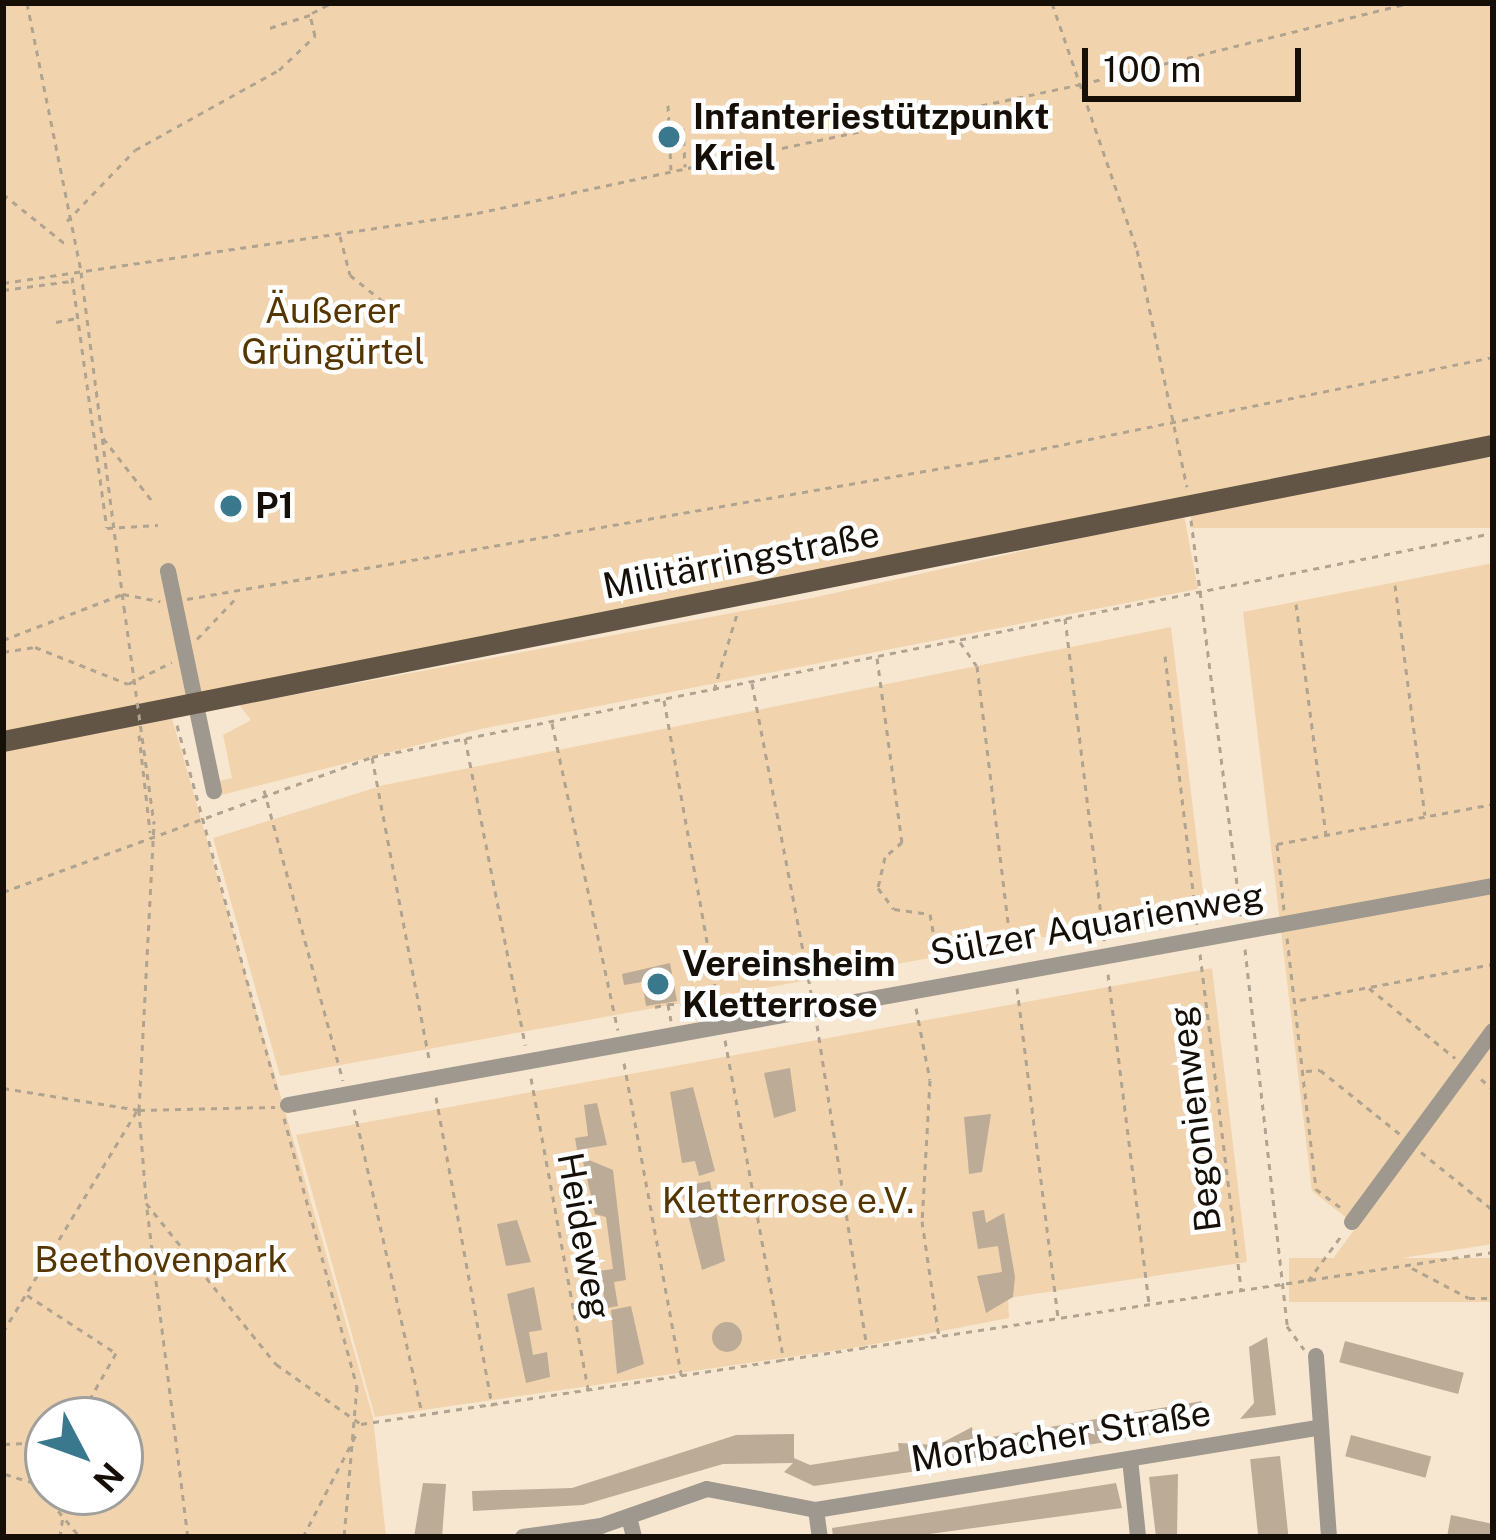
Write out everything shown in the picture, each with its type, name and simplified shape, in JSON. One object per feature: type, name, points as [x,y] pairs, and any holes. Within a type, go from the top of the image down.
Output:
[{"type":"main road","name":"Militärringstraße","points":[[3,741],[1493,445]]},
{"type":"street","points":[[168,571],[214,791]]},
{"type":"street","name":"Sülzer Aquarienweg","points":[[284,1106],[1493,886]]},
{"type":"street","points":[[1351,1218],[1493,1031]]},
{"type":"street","points":[[1316,1356],[1317,1428],[1329,1537]]},
{"type":"street","name":"Morbacher Straße","points":[[524,1537],[629,1517],[737,1488],[816,1510],[1317,1428]]},
{"type":"street","points":[[1130,1459],[1138,1537]]},
{"type":"street","points":[[816,1510],[820,1537]]},
{"type":"street","points":[[629,1517],[634,1537]]},
{"type":"path","points":[[26,3],[70,247],[81,272],[113,528]]},
{"type":"path","points":[[266,29],[332,3]]},
{"type":"path","points":[[1052,3],[1082,84],[1180,421],[1202,592]]},
{"type":"path","points":[[3,286],[477,212],[1082,84],[1410,3]]},
{"type":"path","points":[[68,221],[135,150],[279,70],[314,42],[310,15]]},
{"type":"path","points":[[1062,31],[1072,26]]},
{"type":"path","points":[[1276,27],[1277,35]]},
{"type":"path","points":[[668,104],[671,172]]},
{"type":"path","points":[[671,122],[683,128],[686,169]]},
{"type":"path","points":[[845,128],[846,136]]},
{"type":"path","points":[[778,140],[780,149]]},
{"type":"path","points":[[3,194],[70,247]]},
{"type":"path","points":[[476,201],[477,212]]},
{"type":"path","points":[[340,234],[350,275],[385,303]]},
{"type":"path","points":[[72,274],[154,824],[139,1110],[146,1203],[188,1537]]},
{"type":"path","points":[[3,286],[73,281]]},
{"type":"path","points":[[56,322],[78,317]]},
{"type":"path","points":[[3,640],[123,594],[172,601],[237,597],[1180,421],[1493,357]]},
{"type":"path","points":[[101,436],[153,502]]},
{"type":"path","points":[[113,528],[158,525]]},
{"type":"path","points":[[3,892],[264,790],[372,757],[1493,532]]},
{"type":"path","points":[[1396,585],[1425,817]]},
{"type":"path","points":[[714,690],[736,595]]},
{"type":"path","points":[[3,652],[35,647],[128,684],[158,675],[237,597]]},
{"type":"path","points":[[1296,604],[1326,836]]},
{"type":"path","points":[[1065,618],[1102,925]]},
{"type":"path","points":[[34,631],[35,647]]},
{"type":"path","points":[[958,640],[977,666],[1011,943]]},
{"type":"path","points":[[877,655],[902,842],[885,856],[878,888],[894,908],[930,914],[938,961]]},
{"type":"path","points":[[1165,656],[1195,910]]},
{"type":"path","points":[[752,682],[808,978]]},
{"type":"path","points":[[664,700],[664,729],[716,994]]},
{"type":"path","points":[[172,706],[199,815]]},
{"type":"path","points":[[137,715],[152,834]]},
{"type":"path","points":[[551,721],[563,749],[615,1012]]},
{"type":"path","points":[[464,738],[521,1028]]},
{"type":"path","points":[[372,757],[426,1043]]},
{"type":"path","points":[[264,790],[277,818],[339,1065]]},
{"type":"path","points":[[1286,924],[1277,844],[1493,804]]},
{"type":"path","points":[[1290,953],[1316,1189],[1351,1218],[1306,1282]]},
{"type":"path","points":[[1296,1000],[1493,964]]},
{"type":"path","name":"Begonienweg","points":[[1202,969],[1241,1292]]},
{"type":"path","points":[[1110,986],[1149,1306]]},
{"type":"path","points":[[1368,987],[1461,1063]]},
{"type":"path","points":[[655,1006],[711,998],[718,1007]]},
{"type":"path","points":[[1018,1003],[1058,1320]]},
{"type":"path","points":[[668,1004],[674,1035]]},
{"type":"path","points":[[919,1020],[931,1100],[922,1221],[939,1339]]},
{"type":"path","points":[[820,1038],[868,1349]]},
{"type":"path","points":[[728,1056],[784,1361]]},
{"type":"path","points":[[1304,1071],[1320,1070],[1405,1138]]},
{"type":"path","points":[[1472,1072],[1493,1089]]},
{"type":"path","points":[[626,1074],[682,1377]]},
{"type":"path","points":[[3,1088],[139,1110],[284,1106]]},
{"type":"path","name":"Heideweg","points":[[533,1091],[588,1392]]},
{"type":"path","points":[[438,1108],[492,1408]]},
{"type":"path","points":[[3,1332],[139,1110]]},
{"type":"path","points":[[357,1123],[422,1413]]},
{"type":"path","points":[[1416,1148],[1493,1210]]},
{"type":"path","points":[[146,1203],[276,1364],[361,1424],[492,1408],[1493,1252]]},
{"type":"path","points":[[1408,1266],[1469,1298],[1493,1298]]},
{"type":"path","points":[[1282,1285],[1291,1342],[1316,1356]]},
{"type":"path","points":[[26,1295],[116,1353],[92,1396]]},
{"type":"path","points":[[3,1339],[3,1503]]},
{"type":"path","points":[[347,1537],[361,1424]]},
{"type":"path","points":[[303,1537],[361,1424]]},
{"type":"green space","name":"Äußerer Grüngürtel","points":[[3,3],[1493,3],[1493,435],[3,732]]},
{"type":"green space","points":[[1191,458],[1493,458],[1493,528],[1191,528]]},
{"type":"green space","points":[[1184,515],[1198,589],[481,729],[218,796],[215,782],[232,778],[223,735],[251,720],[239,705],[812,598]]},
{"type":"green space","points":[[1493,563],[1493,1244],[1337,1268],[1334,1257],[1357,1226],[1312,1191],[1243,612]]},
{"type":"green space","points":[[1171,627],[1205,908],[280,1076],[213,838],[384,785]]},
{"type":"green space","name":"Beethovenpark","points":[[172,718],[373,1417],[386,1537],[3,1537],[3,751]]},
{"type":"green space","name":"Kletterrose e.V.","points":[[1212,968],[1247,1262],[1008,1298],[1009,1318],[859,1347],[375,1417],[296,1135]]},
{"type":"green space","points":[[1289,1258],[1493,1258],[1493,1302],[1289,1302]]},
{"type":"building","name":"Vereinsheim Kletterrose","points":[[670,963],[677,1001],[646,1006],[642,982],[624,985],[622,974]]},
{"type":"building","points":[[790,1068],[796,1111],[774,1118],[764,1073]]},
{"type":"building","points":[[693,1087],[715,1171],[699,1176],[695,1161],[682,1163],[670,1092]]},
{"type":"building","points":[[597,1103],[607,1145],[577,1150],[575,1138],[588,1136],[584,1105]]},
{"type":"building","points":[[991,1114],[982,1172],[969,1174],[964,1117]]},
{"type":"building","points":[[582,1157],[613,1170],[626,1280],[614,1282],[618,1306],[607,1308],[601,1284],[599,1271],[613,1269],[606,1217],[595,1214]]},
{"type":"building","points":[[710,1181],[725,1261],[702,1270],[681,1187]]},
{"type":"building","points":[[984,1210],[986,1223],[1004,1213],[1015,1277],[1013,1297],[986,1313],[977,1276],[1002,1272],[998,1246],[978,1249],[972,1212]]},
{"type":"building","points":[[517,1220],[531,1262],[506,1266],[497,1224]]},
{"type":"building","points":[[534,1287],[542,1330],[529,1332],[533,1355],[547,1352],[550,1377],[526,1383],[507,1294]]},
{"type":"building","points":[[631,1306],[644,1364],[617,1374],[611,1310]]},
{"type":"building","points":[[727,1322],[738,1326],[742,1337],[738,1348],[727,1352],[716,1348],[712,1337],[716,1326]]},
{"type":"building","points":[[1267,1337],[1276,1415],[1240,1419],[1254,1403],[1249,1347]]},
{"type":"building","points":[[1345,1341],[1464,1373],[1458,1394],[1339,1362]]},
{"type":"building","points":[[1202,1401],[1196,1428],[996,1459],[958,1457],[959,1465],[814,1486],[784,1472],[793,1463],[723,1464],[583,1505],[473,1511],[472,1491],[572,1488],[736,1435],[794,1434],[794,1458],[810,1465],[899,1451],[898,1443],[938,1445],[972,1427],[974,1440]]},
{"type":"building","points":[[1351,1435],[1431,1456],[1425,1478],[1345,1456]]},
{"type":"building","points":[[1280,1456],[1288,1537],[1258,1537],[1250,1459]]},
{"type":"building","points":[[1178,1474],[1177,1537],[1156,1537],[1149,1477]]},
{"type":"building","points":[[423,1483],[446,1484],[442,1537],[414,1537]]},
{"type":"building","points":[[1116,1483],[1122,1508],[907,1537],[833,1537],[832,1528]]},
{"type":"building","points":[[1451,1515],[1493,1524],[1493,1537],[1447,1537]]},
{"type":"place","name":"Infanteriestützpunkt Kriel","points":[[669,137]]},
{"type":"place","name":"P1","points":[[231,506]]},
{"type":"place","name":"Vereinsheim Kletterrose","points":[[658,984]]}]
